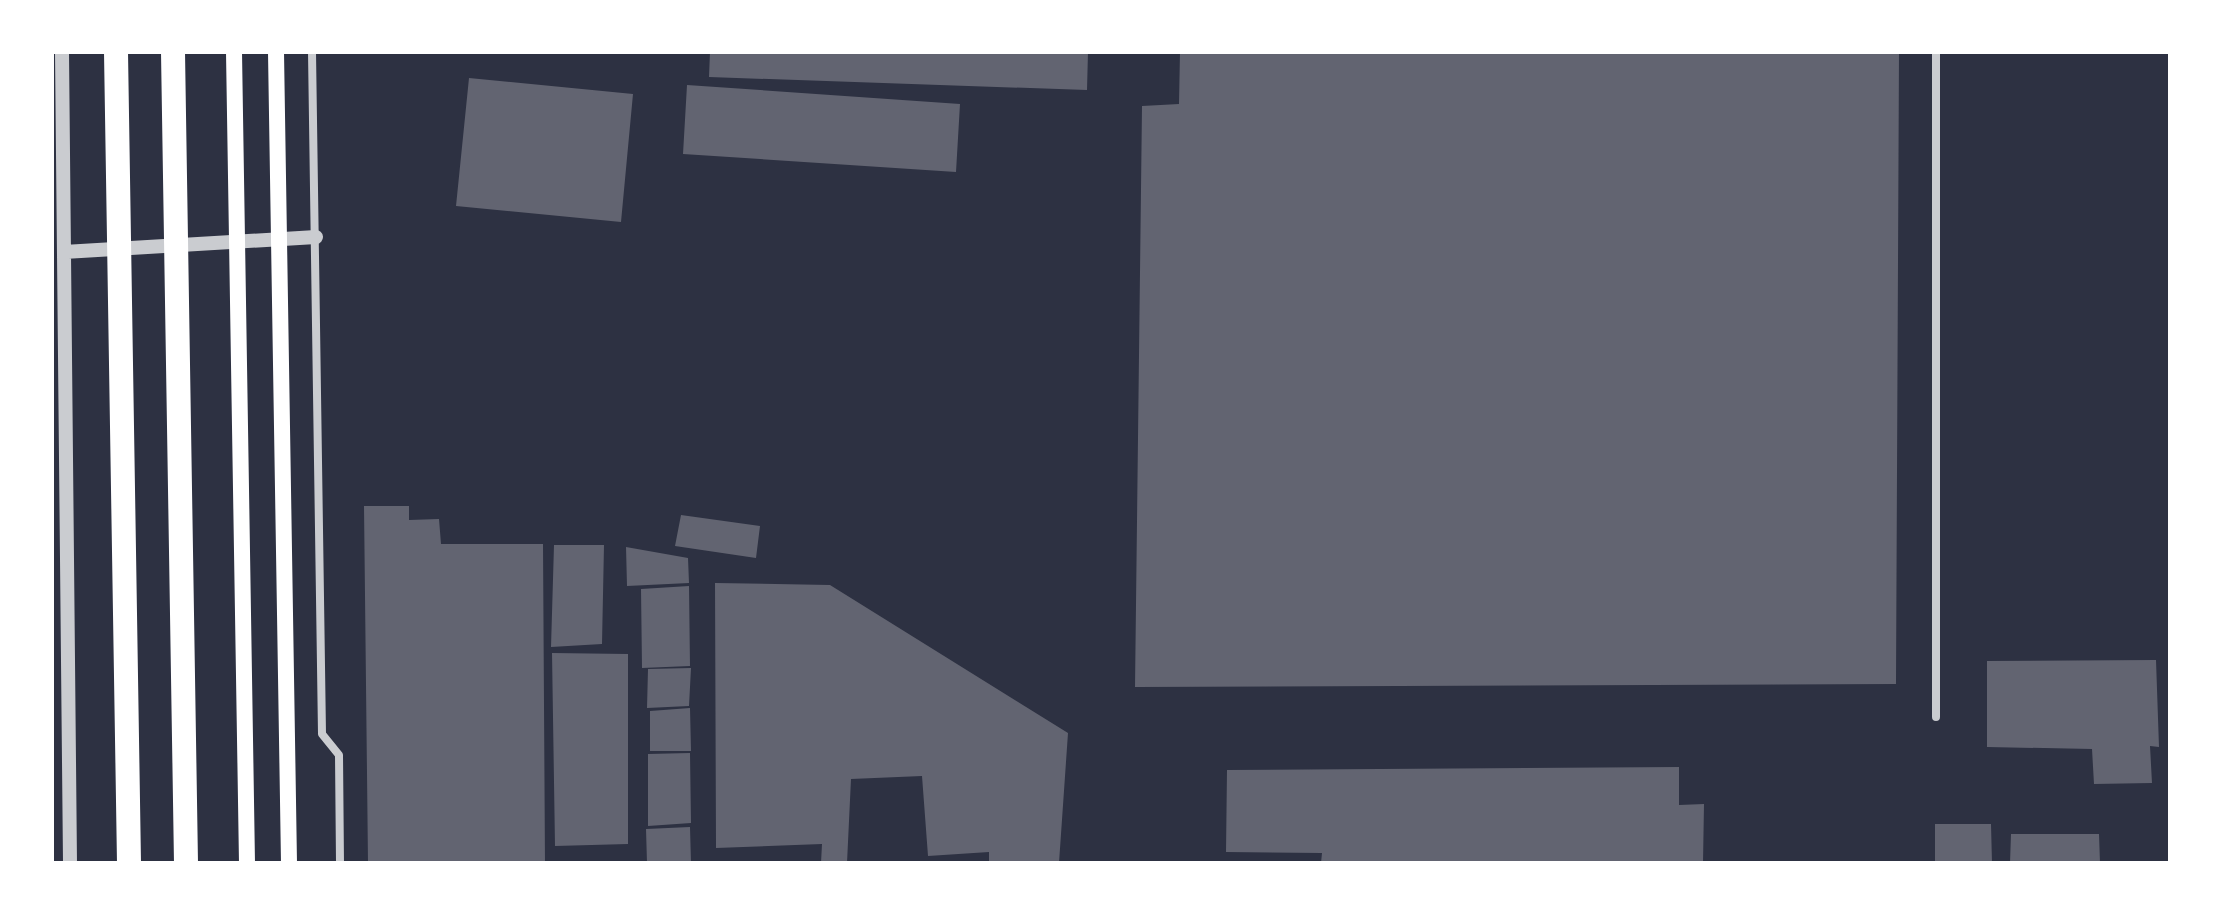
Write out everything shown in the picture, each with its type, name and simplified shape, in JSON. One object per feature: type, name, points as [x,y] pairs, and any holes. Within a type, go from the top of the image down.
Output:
[{"type":"highway","points":[[116,52],[129,863]]},
{"type":"highway","points":[[173,52],[186,863]]},
{"type":"main road","points":[[234,52],[247,863]]},
{"type":"main road","points":[[276,52],[289,863]]},
{"type":"street","points":[[62,52],[70,863]]},
{"type":"street","points":[[312,52],[322,734],[339,755],[340,863]]},
{"type":"street","points":[[1936,52],[1936,717]]},
{"type":"street","points":[[64,252],[316,237]]},
{"type":"building","points":[[710,52],[1088,52],[1087,90],[709,77]]},
{"type":"building","points":[[1180,52],[1899,52],[1896,684],[1135,687],[1142,106],[1179,104]]},
{"type":"building","points":[[469,78],[633,94],[621,222],[456,206]]},
{"type":"building","points":[[687,85],[960,104],[956,172],[683,154]]},
{"type":"building","points":[[364,506],[409,506],[409,520],[439,519],[441,544],[543,544],[545,863],[368,863]]},
{"type":"building","points":[[681,515],[760,526],[756,558],[675,546]]},
{"type":"building","points":[[554,545],[604,545],[602,644],[551,647]]},
{"type":"building","points":[[626,547],[688,558],[689,583],[627,586]]},
{"type":"building","points":[[715,583],[830,585],[1068,733],[1059,863],[989,863],[989,852],[928,856],[922,776],[851,779],[847,863],[821,863],[822,844],[716,848]]},
{"type":"building","points":[[689,586],[690,666],[642,668],[641,589]]},
{"type":"building","points":[[552,653],[628,654],[628,844],[555,846]]},
{"type":"building","points":[[2156,660],[2159,747],[2150,746],[2152,783],[2094,784],[2092,749],[1987,747],[1987,661]]},
{"type":"building","points":[[691,668],[689,706],[647,708],[648,669]]},
{"type":"building","points":[[690,708],[691,751],[650,751],[650,711]]},
{"type":"building","points":[[690,753],[691,823],[648,826],[648,754]]},
{"type":"building","points":[[1679,767],[1679,805],[1704,804],[1703,863],[1321,863],[1322,853],[1226,852],[1227,770]]},
{"type":"building","points":[[1935,824],[1991,824],[1992,863],[1935,863]]},
{"type":"building","points":[[690,827],[691,863],[647,863],[646,829]]},
{"type":"building","points":[[2011,834],[2099,834],[2100,863],[2010,863]]}]
